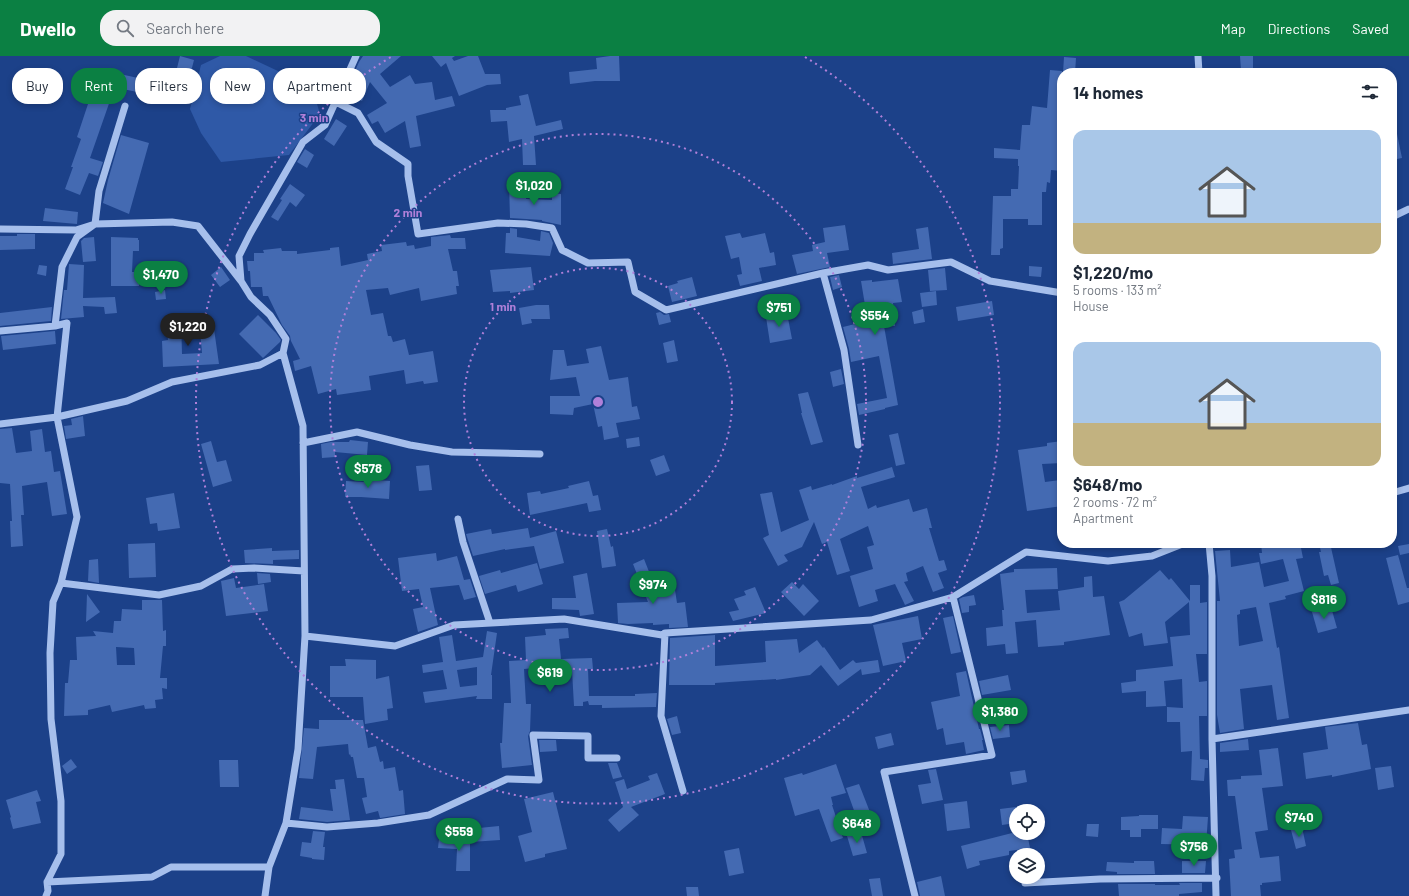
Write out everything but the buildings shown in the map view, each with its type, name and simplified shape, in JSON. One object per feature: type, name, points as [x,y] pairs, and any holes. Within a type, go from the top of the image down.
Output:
[{"type":"street","points":[[351,68],[356,56]]},
{"type":"street","points":[[1198,56],[1198,68]]},
{"type":"street","points":[[241,281],[239,256],[250,234],[303,142],[325,125],[335,104]]},
{"type":"street","points":[[340,104],[358,114],[376,142],[408,164],[408,176],[418,234],[498,224],[526,224],[552,228],[562,250],[588,263],[628,262],[635,292],[666,310],[823,273],[868,265],[888,270],[951,262],[990,282],[1057,292]]},
{"type":"street","points":[[55,326],[62,267],[77,237],[95,224],[99,191],[125,106]]},
{"type":"street","points":[[1397,215],[1409,209]]},
{"type":"street","points":[[0,229],[76,230],[95,224],[172,222],[198,226],[241,281],[251,297],[270,314],[286,339],[283,353],[303,426],[305,636],[298,749],[286,823],[269,867],[265,896]]},
{"type":"street","points":[[823,273],[844,350],[858,445]]},
{"type":"street","points":[[0,331],[55,326],[68,323],[57,417],[77,516],[61,583],[53,602],[50,653],[51,719],[61,801],[61,854],[47,882],[48,891],[46,896]]},
{"type":"street","points":[[0,424],[57,417],[127,401],[172,382],[260,364],[283,353]]},
{"type":"street","points":[[303,443],[357,432],[410,445],[452,452],[540,454]]},
{"type":"street","points":[[1397,492],[1409,488]]},
{"type":"street","points":[[458,519],[463,542],[490,623]]},
{"type":"street","points":[[305,636],[395,646],[454,625],[490,623],[564,619],[662,635],[665,633],[871,620],[953,597],[1026,552],[1108,561],[1152,556],[1173,548]]},
{"type":"street","points":[[1209,548],[1212,576],[1212,739],[1216,896]]},
{"type":"street","points":[[61,583],[159,595],[200,586],[232,569],[254,568],[304,571]]},
{"type":"street","points":[[915,896],[884,772],[992,755],[953,597]]},
{"type":"street","points":[[665,633],[661,716],[683,790]]},
{"type":"street","points":[[1212,739],[1409,710]]},
{"type":"street","points":[[286,823],[327,828],[378,823],[429,815],[507,780],[539,780],[533,735],[588,736],[588,758],[616,758]]},
{"type":"street","points":[[47,882],[152,877],[171,867],[269,867]]},
{"type":"street","points":[[1045,882],[1100,879],[1216,878]]},
{"type":"shaded area","points":[[220,56],[246,56],[273,69],[273,104],[317,104],[320,114],[289,155],[221,162],[201,133],[190,109],[191,104],[202,104],[201,65]]}]
